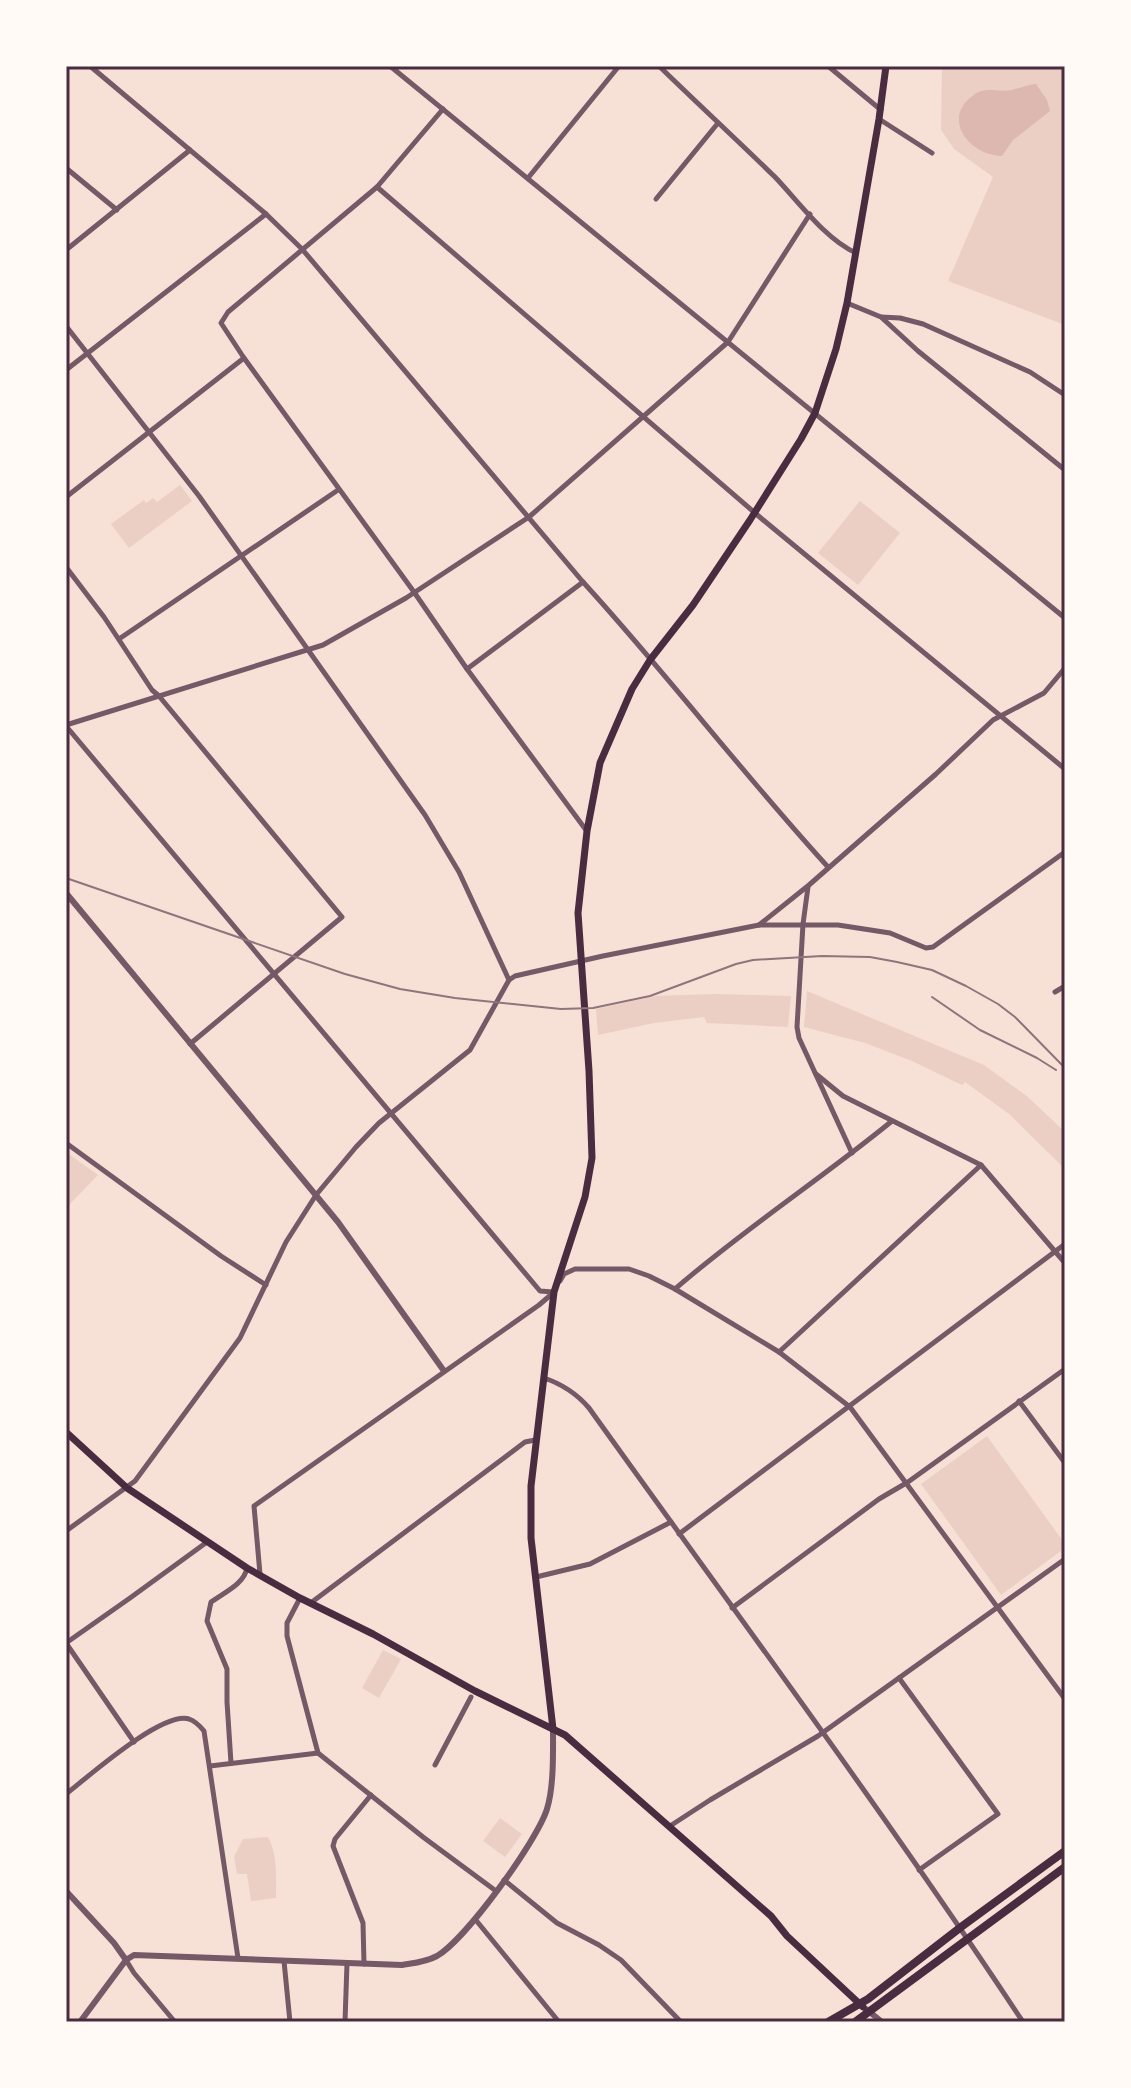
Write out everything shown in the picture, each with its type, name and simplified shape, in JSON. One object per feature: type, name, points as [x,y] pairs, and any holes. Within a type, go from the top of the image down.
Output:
[{"type":"main road","points":[[553,1729],[531,1538],[531,1486],[554,1292],[585,1197],[592,1158],[578,913],[587,831],[600,763],[622,709],[650,660],[693,605],[755,512],[815,413],[847,303],[886,66]]},
{"type":"main road","points":[[66,1432],[127,1488],[247,1568],[475,1691],[565,1735],[771,1916],[787,1936],[864,2008]]},
{"type":"main road","points":[[855,2022],[864,2008],[961,1927],[1065,1851]]},
{"type":"main road","points":[[828,2022],[864,2008],[968,1938],[1065,1867]]},
{"type":"street","points":[[90,66],[266,214],[302,249],[828,867]]},
{"type":"street","points":[[390,66],[1065,618]]},
{"type":"street","points":[[528,178],[619,66]]},
{"type":"street","points":[[659,66],[847,249],[857,253]]},
{"type":"street","points":[[828,66],[880,115],[932,153]]},
{"type":"street","points":[[443,109],[377,187],[228,312],[221,323],[338,490],[587,831]]},
{"type":"street","points":[[656,199],[718,123]]},
{"type":"street","points":[[66,250],[190,150]]},
{"type":"street","points":[[66,168],[117,210]]},
{"type":"street","points":[[377,187],[755,512],[1065,769]]},
{"type":"street","points":[[66,370],[266,214]]},
{"type":"street","points":[[554,1292],[540,1291],[66,726],[323,645],[414,592],[529,517],[728,342],[810,214]]},
{"type":"street","points":[[847,303],[881,317],[923,324],[1030,372],[1065,395]]},
{"type":"street","points":[[881,317],[918,351],[1065,470]]},
{"type":"street","points":[[66,326],[199,496],[449,853],[509,980]]},
{"type":"street","points":[[66,497],[244,358]]},
{"type":"street","points":[[119,639],[338,490]]},
{"type":"street","points":[[66,567],[152,690],[342,917],[190,1045]]},
{"type":"street","points":[[467,669],[583,582]]},
{"type":"street","points":[[759,925],[936,774],[993,720],[1044,693],[1065,668]]},
{"type":"street","points":[[66,1531],[135,1481],[240,1338],[286,1242],[316,1195],[356,1147],[391,1113],[470,1050],[509,980],[603,956],[759,925],[863,928],[890,933],[926,948],[933,947],[1065,852]]},
{"type":"street","points":[[809,885],[803,924],[797,1027],[799,1038],[852,1153]]},
{"type":"street","points":[[66,893],[338,1222],[444,1371]]},
{"type":"street","points":[[1055,992],[1065,986]]},
{"type":"street","points":[[816,1074],[843,1096],[981,1165],[1065,1263]]},
{"type":"street","points":[[675,1289],[892,1121]]},
{"type":"street","points":[[66,1143],[221,1256],[266,1285]]},
{"type":"street","points":[[779,1352],[981,1165]]},
{"type":"street","points":[[679,1534],[1065,1244]]},
{"type":"street","points":[[260,1574],[254,1506],[539,1305],[554,1292],[564,1274],[575,1269],[629,1269],[675,1289],[779,1352],[850,1407],[1065,1699]]},
{"type":"street","points":[[732,1608],[879,1499],[908,1482],[1065,1369]]},
{"type":"street","points":[[543,1378],[557,1382],[582,1400],[823,1731],[961,1927],[1023,2022]]},
{"type":"street","points":[[1019,1401],[1065,1463]]},
{"type":"street","points":[[312,1602],[525,1442],[535,1440]]},
{"type":"street","points":[[536,1577],[590,1564],[671,1522]]},
{"type":"street","points":[[134,1742],[66,1643],[207,1542]]},
{"type":"street","points":[[670,1826],[823,1731],[1065,1559]]},
{"type":"street","points":[[231,1763],[227,1669],[207,1621],[211,1602],[239,1583],[245,1577],[247,1568]]},
{"type":"street","points":[[300,1598],[287,1623],[287,1636],[318,1753],[496,1891]]},
{"type":"street","points":[[899,1678],[998,1814],[919,1870]]},
{"type":"street","points":[[435,1765],[471,1697]]},
{"type":"street","points":[[66,1794],[152,1729],[174,1720],[188,1719],[201,1726],[210,1766],[238,1958]]},
{"type":"street","points":[[80,2022],[126,1960],[134,1955],[402,1965],[426,1961],[439,1955],[475,1919],[496,1891],[546,1811],[550,1798],[553,1729]]},
{"type":"street","points":[[210,1766],[318,1753]]},
{"type":"street","points":[[364,1964],[363,1923],[333,1846],[335,1839],[371,1795]]},
{"type":"street","points":[[504,1880],[557,1923],[621,1960],[681,2022]]},
{"type":"street","points":[[66,1891],[114,1943],[134,1973],[175,2022]]},
{"type":"street","points":[[475,1919],[559,2022]]},
{"type":"street","points":[[284,1961],[290,2022]]},
{"type":"street","points":[[345,2022],[347,1963]]},
{"type":"street","points":[[864,2008],[882,2022]]},
{"type":"shaded area","points":[[942,66],[1065,66],[1065,325],[948,281],[993,177],[954,149],[941,130]]},
{"type":"shaded area","points":[[1036,84],[1047,100],[1050,111],[1013,140],[1002,156],[990,154],[969,142],[959,123],[960,113],[975,94],[984,90],[1007,91]]},
{"type":"shaded area","points":[[180,485],[192,501],[129,548],[111,524],[144,500],[146,503],[153,498],[157,502]]},
{"type":"shaded area","points":[[860,501],[900,533],[858,585],[818,553]]},
{"type":"shaded area","points":[[807,991],[984,1065],[1028,1097],[1065,1132],[1065,1169],[1009,1114],[965,1082],[962,1085],[865,1043],[804,1027]]},
{"type":"shaded area","points":[[656,996],[791,996],[788,1027],[707,1023],[704,1017],[654,1023],[598,1035],[596,1009]]},
{"type":"shaded area","points":[[66,1152],[98,1175],[66,1208]]},
{"type":"shaded area","points":[[987,1436],[1065,1544],[1065,1548],[1001,1595],[921,1484]]},
{"type":"shaded area","points":[[383,1650],[401,1659],[379,1698],[362,1688]]},
{"type":"shaded area","points":[[500,1818],[522,1834],[505,1857],[483,1841]]},
{"type":"shaded area","points":[[268,1837],[275,1859],[276,1898],[251,1901],[247,1874],[237,1874],[234,1857],[243,1839]]},
{"type":"railway","points":[[66,878],[345,974],[400,989],[561,1009],[593,1008],[650,996],[753,960],[822,956],[870,957],[897,962],[932,970],[998,1004],[1065,1068]]},
{"type":"railway","points":[[932,997],[980,1030],[1056,1070]]}]
